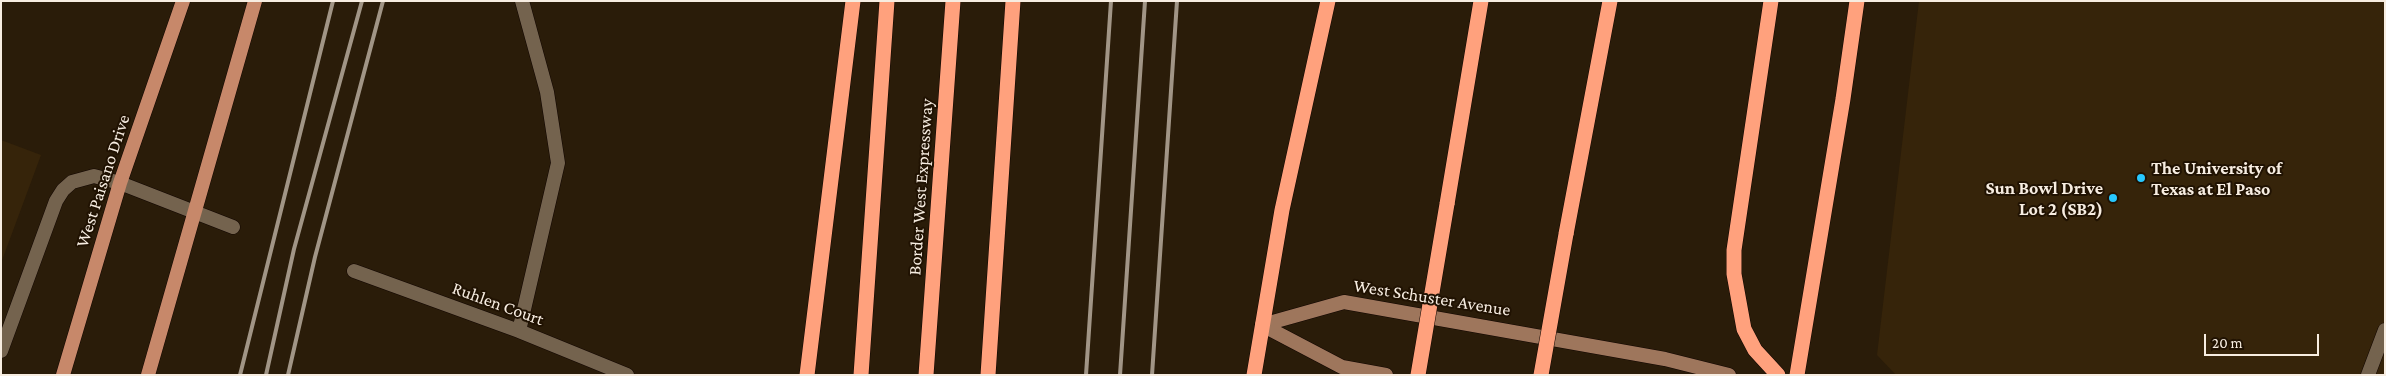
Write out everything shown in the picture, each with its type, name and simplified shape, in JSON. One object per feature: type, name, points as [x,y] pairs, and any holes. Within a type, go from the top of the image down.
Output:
[{"type":"highway","points":[[807,375],[854,1]]},
{"type":"highway","points":[[861,375],[887,1]]},
{"type":"highway","name":"Border West Expressway","points":[[926,375],[953,1]]},
{"type":"highway","points":[[988,375],[1013,1]]},
{"type":"highway","points":[[1254,375],[1282,210],[1328,1]]},
{"type":"highway","points":[[1418,375],[1481,1]]},
{"type":"highway","points":[[1541,375],[1610,1]]},
{"type":"highway","points":[[1771,1],[1734,250],[1734,274],[1744,329],[1755,350],[1778,375]]},
{"type":"highway","points":[[1797,375],[1857,1]]},
{"type":"main road","name":"West Paisano Drive","points":[[63,375],[120,183],[183,1]]},
{"type":"main road","points":[[148,375],[255,1]]},
{"type":"main road","name":"West Schuster Avenue","points":[[1262,325],[1344,302],[1665,359],[1729,375]]},
{"type":"main road","points":[[1262,325],[1342,367],[1386,375]]},
{"type":"street","points":[[519,331],[558,163],[548,92],[522,1]]},
{"type":"street","points":[[1,351],[56,201],[63,190],[72,182],[94,176],[120,183],[233,227]]},
{"type":"street","name":"Ruhlen Court","points":[[354,271],[519,331],[627,375]]},
{"type":"street","points":[[2368,375],[2385,330]]},
{"type":"shaded area","name":"The University of Texas at El Paso","points":[[1919,1],[2385,1],[2385,375],[1896,375],[1877,355]]},
{"type":"shaded area","points":[[1,140],[41,155],[1,263]]},
{"type":"railway","points":[[240,375],[333,1]]},
{"type":"railway","points":[[266,375],[294,249],[362,1]]},
{"type":"railway","points":[[288,375],[315,257],[383,1]]},
{"type":"railway","points":[[1086,375],[1111,1]]},
{"type":"railway","points":[[1120,375],[1145,1]]},
{"type":"railway","points":[[1152,375],[1177,1]]},
{"type":"place","name":"The University of Texas at El Paso","points":[[2141,178]]},
{"type":"place","name":"Sun Bowl Drive Lot 2 (SB2)","points":[[2113,198]]}]
